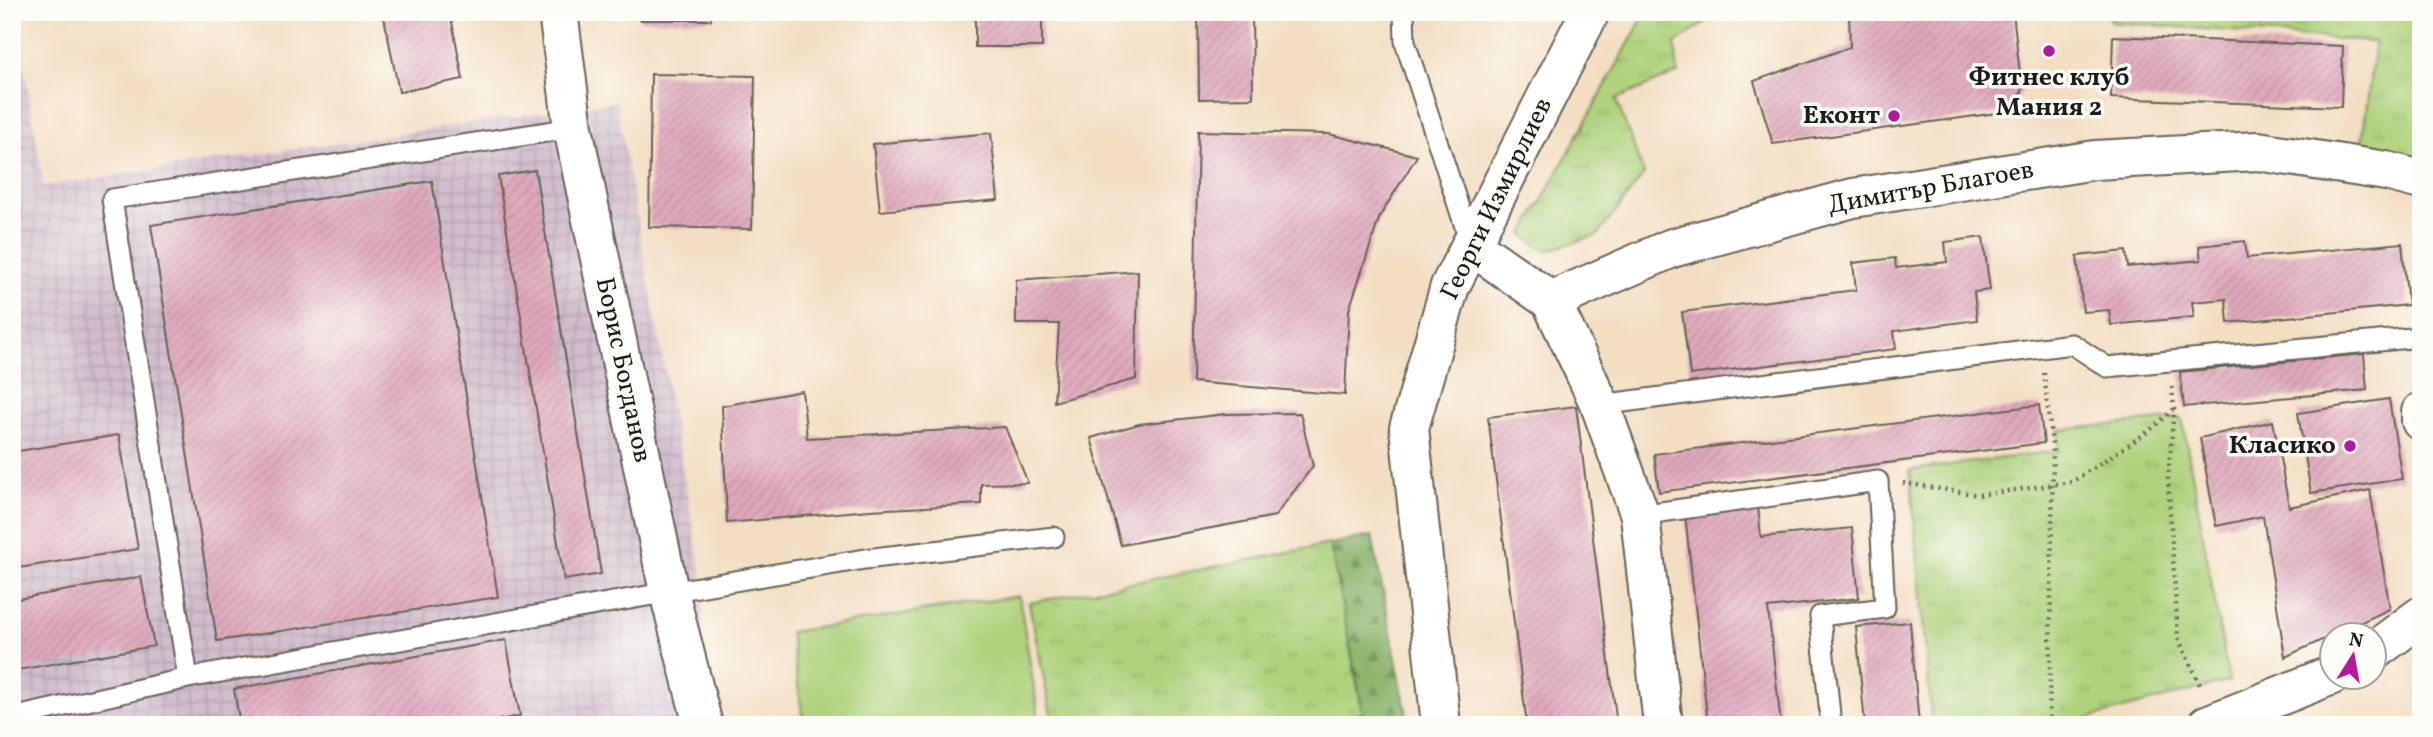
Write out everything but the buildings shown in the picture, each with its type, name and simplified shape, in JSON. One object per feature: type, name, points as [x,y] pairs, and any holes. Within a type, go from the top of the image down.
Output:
[{"type":"street","name":"Борис Богданов","points":[[558,12],[572,128],[669,592],[703,725]]},
{"type":"street","name":"Георги Измирлиев","points":[[1441,725],[1409,428],[1450,286],[1590,12]]},
{"type":"street","name":"Димитър Благоев","points":[[1551,301],[1672,248],[1853,198],[2095,160],[2258,150],[2386,171],[2421,180]]},
{"type":"street","points":[[1471,245],[1551,301],[1600,405],[1640,515],[1663,725]]},
{"type":"street","points":[[2421,412],[2421,421]]},
{"type":"street","points":[[2388,641],[2421,616]]},
{"type":"street","points":[[2212,723],[2318,681]]},
{"type":"lane","points":[[1404,12],[1405,42],[1471,245]]},
{"type":"lane","points":[[188,678],[112,199],[572,128]]},
{"type":"lane","points":[[1600,405],[2071,344],[2107,367],[2421,337]]},
{"type":"lane","points":[[1640,515],[1878,481],[1885,608],[1820,616],[1831,725]]},
{"type":"lane","points":[[12,718],[188,678],[669,592],[865,559],[1054,537]]},
{"type":"path","points":[[2042,348],[2053,452],[2049,725]]},
{"type":"path","points":[[2170,361],[2174,409],[2168,479],[2178,638],[2212,723]]},
{"type":"path","points":[[1878,481],[1979,495],[2072,482],[2149,431],[2174,409]]},
{"type":"shaded area","points":[[12,12],[15,12],[44,186],[616,102],[703,582],[702,725],[12,725]]},
{"type":"green space","points":[[1646,12],[1720,12],[1675,44],[1678,73],[1616,99],[1644,174],[1598,235],[1546,251],[1523,235]]},
{"type":"green space","points":[[2110,12],[2421,12],[2421,160],[2362,142],[2375,42],[2111,22]]},
{"type":"green space","points":[[2182,418],[2229,681],[2063,725],[1932,725],[1910,470],[2059,451],[2058,430]]},
{"type":"green space","points":[[1372,536],[1409,725],[1301,725],[1363,713],[1330,544]]},
{"type":"green space","points":[[1330,544],[1363,713],[1301,725],[1053,725],[1029,603]]},
{"type":"green space","points":[[1019,596],[1040,725],[804,725],[790,632]]},
{"type":"place","name":"Фитнес клуб Мания 2","points":[[2049,51]]},
{"type":"place","name":"Еконт","points":[[1894,116]]},
{"type":"place","name":"Класико","points":[[2350,446]]}]
